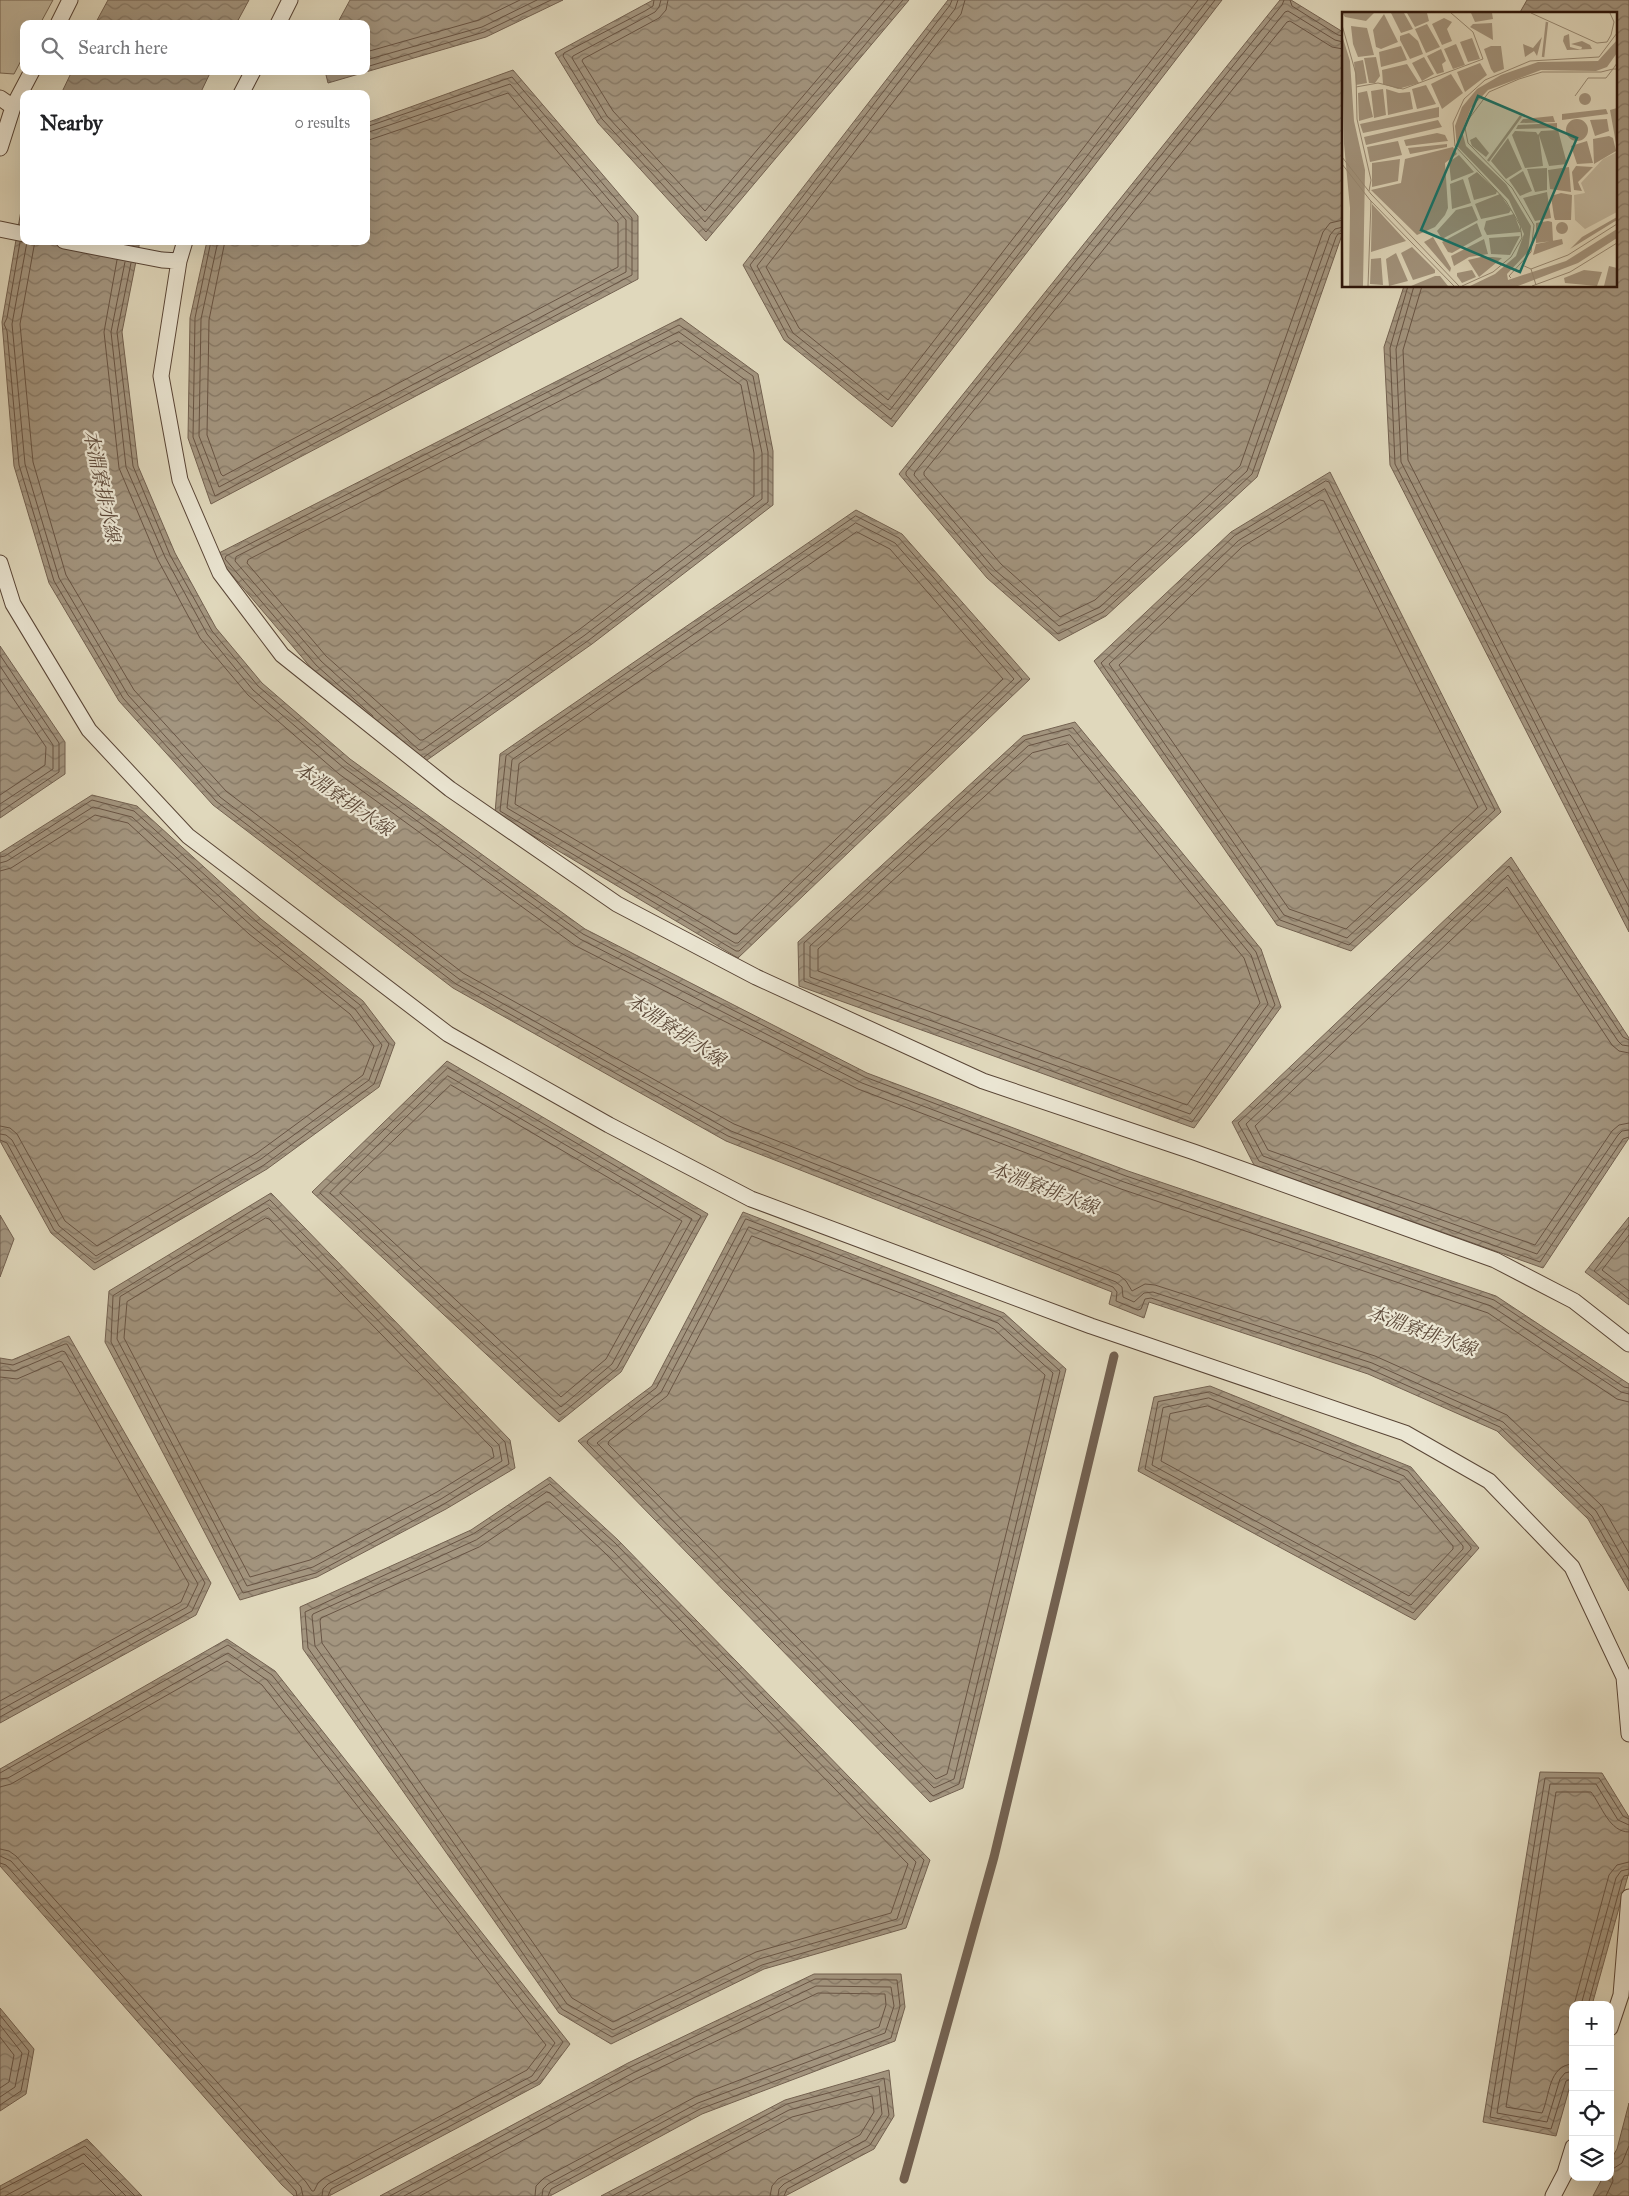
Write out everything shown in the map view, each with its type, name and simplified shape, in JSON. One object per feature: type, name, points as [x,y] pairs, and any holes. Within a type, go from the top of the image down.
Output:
[{"type":"lane","points":[[60,20],[70,0]]},
{"type":"lane","points":[[280,20],[290,0]]},
{"type":"lane","points":[[22,90],[30,75]]},
{"type":"lane","points":[[243,90],[251,75]]},
{"type":"lane","points":[[0,148],[13,107],[20,94]]},
{"type":"lane","points":[[0,98],[13,107]]},
{"type":"lane","points":[[0,229],[20,233]]},
{"type":"lane","points":[[85,245],[162,260],[179,261]]},
{"type":"lane","points":[[184,245],[179,261],[161,376],[180,480],[220,572],[282,655],[450,788],[616,904],[756,977],[983,1081],[1194,1152],[1495,1260],[1574,1301],[1629,1344]]},
{"type":"lane","points":[[0,563],[13,604],[88,730],[188,836],[448,1034],[609,1125],[751,1199],[1091,1326],[1405,1433],[1490,1481],[1572,1567],[1624,1676],[1629,1734]]},
{"type":"lane","points":[[1614,2016],[1621,1995],[1629,1897]]},
{"type":"lane","points":[[1553,2196],[1569,2159]]},
{"type":"shaded area","points":[[0,0],[53,0],[42,20],[20,20],[20,63],[14,74],[0,73]]},
{"type":"water","points":[[108,0],[249,0],[238,20],[97,20]]},
{"type":"water","points":[[350,0],[563,0],[486,37],[370,71],[370,20],[339,20]]},
{"type":"water","points":[[653,0],[909,0],[706,241],[598,123],[555,53]]},
{"type":"water","points":[[948,0],[1222,0],[892,427],[784,340],[743,265]]},
{"type":"water","points":[[1280,0],[1291,0],[1342,31],[1342,235],[1257,477],[1106,616],[1059,641],[987,578],[899,474]]},
{"type":"water","points":[[1527,0],[1629,0],[1629,932],[1390,465],[1384,347],[1403,288],[1616,288],[1616,12],[1520,12]]},
{"type":"water","points":[[513,70],[638,216],[638,279],[211,504],[188,438],[190,318],[206,245],[370,245],[370,122]]},
{"type":"water","points":[[70,75],[209,75],[202,90],[63,90]]},
{"type":"water","points":[[326,75],[355,75],[328,83]]},
{"type":"water","name":"本淵寮排水線","points":[[20,216],[20,245],[139,245],[122,332],[138,466],[175,553],[216,628],[262,683],[350,759],[585,929],[867,1073],[1128,1171],[1496,1296],[1629,1384],[1629,1591],[1588,1519],[1497,1431],[1368,1374],[1149,1302],[1144,1318],[1109,1304],[1112,1292],[726,1141],[453,988],[213,805],[119,701],[49,583],[14,466],[2,322]]},
{"type":"water","points":[[681,318],[758,374],[773,451],[773,505],[592,644],[420,765],[312,669],[215,555]]},
{"type":"water","points":[[1330,472],[1501,812],[1351,951],[1277,925],[1094,661],[1231,532]]},
{"type":"water","points":[[856,510],[902,534],[1030,679],[738,958],[495,813],[500,754]]},
{"type":"water","points":[[0,646],[65,742],[65,774],[0,818]]},
{"type":"water","points":[[1075,722],[1261,949],[1281,1007],[1194,1128],[799,986],[798,942],[1023,736]]},
{"type":"water","points":[[92,795],[137,806],[261,919],[363,1001],[395,1043],[379,1087],[267,1169],[94,1270],[51,1233],[0,1141],[0,853]]},
{"type":"water","points":[[1511,857],[1629,1038],[1629,1138],[1543,1268],[1254,1165],[1232,1122]]},
{"type":"water","points":[[447,1061],[708,1214],[621,1372],[559,1422],[312,1192]]},
{"type":"water","points":[[271,1193],[510,1440],[515,1468],[446,1509],[317,1577],[240,1600],[105,1342],[109,1291]]},
{"type":"water","points":[[743,1212],[1004,1313],[1066,1369],[963,1788],[930,1802],[578,1441],[652,1386]]},
{"type":"water","points":[[0,1215],[14,1239],[0,1277]]},
{"type":"water","points":[[1629,1217],[1629,1305],[1585,1272]]},
{"type":"water","points":[[69,1336],[211,1583],[196,1615],[0,1723],[0,1358],[12,1360]]},
{"type":"water","points":[[1210,1386],[1411,1467],[1479,1548],[1415,1620],[1138,1471],[1154,1397]]},
{"type":"water","points":[[550,1477],[618,1540],[930,1860],[906,1928],[764,1969],[611,2044],[559,2013],[303,1649],[300,1607],[471,1530]]},
{"type":"water","points":[[227,1639],[275,1671],[570,2044],[540,2084],[329,2196],[294,2196],[282,2185],[0,1866],[0,1769]]},
{"type":"water","points":[[1540,1772],[1602,1773],[1629,1817],[1629,1872],[1593,2001],[1569,2001],[1569,2089],[1556,2136],[1483,2122]]},
{"type":"water","points":[[814,1974],[901,1974],[905,2007],[895,2041],[702,2114],[550,2196],[380,2196],[628,2063]]},
{"type":"water","points":[[0,2008],[34,2049],[26,2094],[0,2111]]},
{"type":"water","points":[[889,2070],[894,2116],[874,2149],[785,2196],[601,2196],[785,2100]]},
{"type":"water","points":[[1629,2103],[1629,2196],[1593,2196],[1601,2181],[1614,2181],[1614,2154]]},
{"type":"water","points":[[87,2139],[142,2196],[0,2196],[0,2186]]},
{"type":"waterway","points":[[904,2179],[994,1857],[1114,1356]]}]
